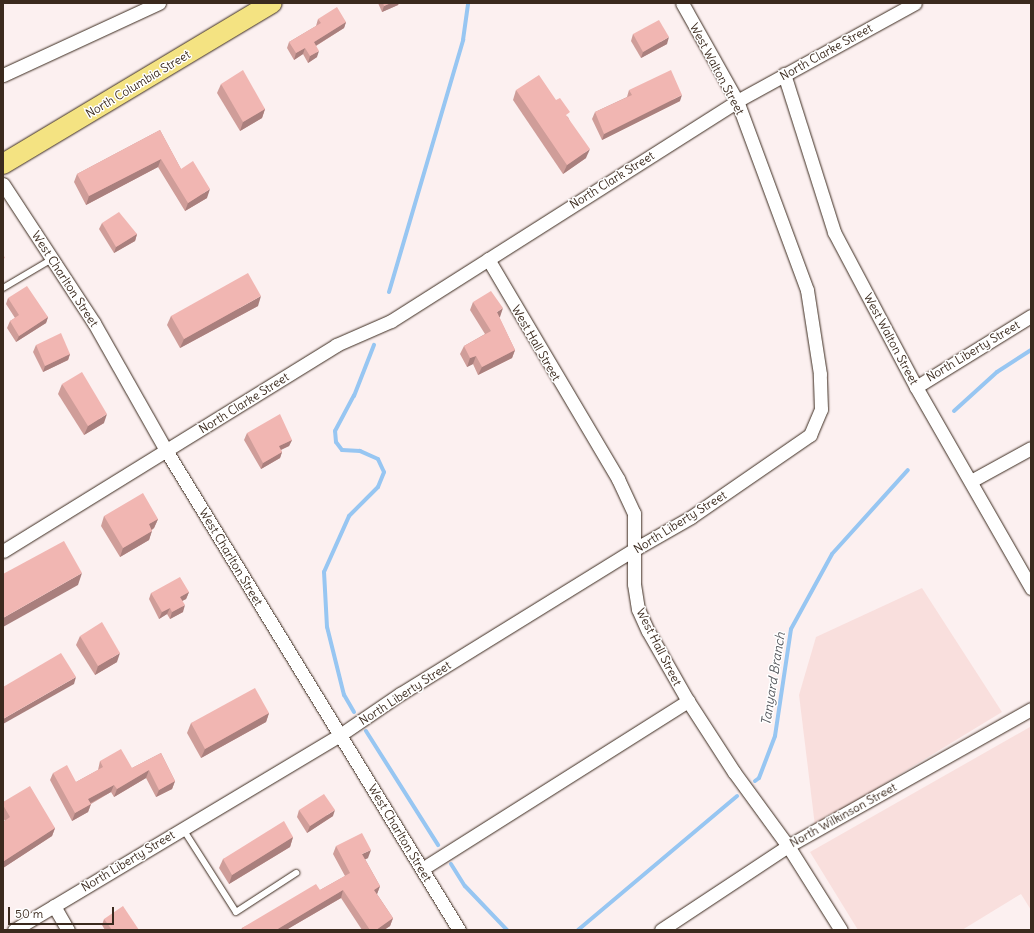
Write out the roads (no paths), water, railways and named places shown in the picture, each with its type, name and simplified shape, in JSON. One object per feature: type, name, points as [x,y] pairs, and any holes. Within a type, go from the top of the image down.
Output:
[{"type":"main road","name":"North Columbia Street","points":[[3,164],[272,3]]},
{"type":"street","points":[[3,75],[159,3]]},
{"type":"street","name":"West Walton Street","points":[[682,3],[737,101],[807,290],[820,374],[821,409],[810,435],[791,449]]},
{"type":"street","name":"North Clarke Street","points":[[737,101],[915,3]]},
{"type":"street","name":"West Walton Street","points":[[784,74],[834,232],[916,386],[1031,588]]},
{"type":"street","name":"North Clark Street","points":[[488,259],[737,101]]},
{"type":"street","name":"West Charlton Street","points":[[3,184],[94,323],[167,452],[459,930]]},
{"type":"street","name":"North Clarke Street","points":[[3,551],[167,452],[336,345],[391,321],[488,259]]},
{"type":"street","name":"West Hall Street","points":[[488,259],[618,479],[634,513],[636,549],[634,584],[638,608],[688,700],[734,772],[788,846],[841,930]]},
{"type":"street","name":"North Liberty Street","points":[[916,386],[1031,316]]},
{"type":"street","points":[[971,481],[1031,448]]},
{"type":"street","name":"North Liberty Street","points":[[14,930],[340,735],[400,694],[636,549],[691,518],[791,449]]},
{"type":"street","points":[[422,869],[688,700]]},
{"type":"street","name":"North Wilkinson Street","points":[[661,930],[788,846],[1031,709]]},
{"type":"street","points":[[54,906],[68,930]]},
{"type":"lane","points":[[3,288],[52,259]]},
{"type":"lane","points":[[183,829],[236,912],[296,873]]},
{"type":"waterway","points":[[389,292],[463,40],[468,3]]},
{"type":"waterway","points":[[354,712],[344,695],[327,627],[324,572],[349,516],[378,487],[384,472],[378,459],[360,451],[342,450],[336,442],[335,431],[354,396],[374,345]]},
{"type":"waterway","name":"Tanyard Branch","points":[[954,411],[997,372],[1031,350]]},
{"type":"waterway","name":"Tanyard Branch","points":[[755,781],[759,778],[775,736],[791,629],[832,554],[908,470]]},
{"type":"waterway","points":[[366,731],[438,845]]},
{"type":"waterway","name":"Tanyard Branch","points":[[578,930],[737,796]]},
{"type":"waterway","points":[[451,864],[465,886],[507,930]]}]
